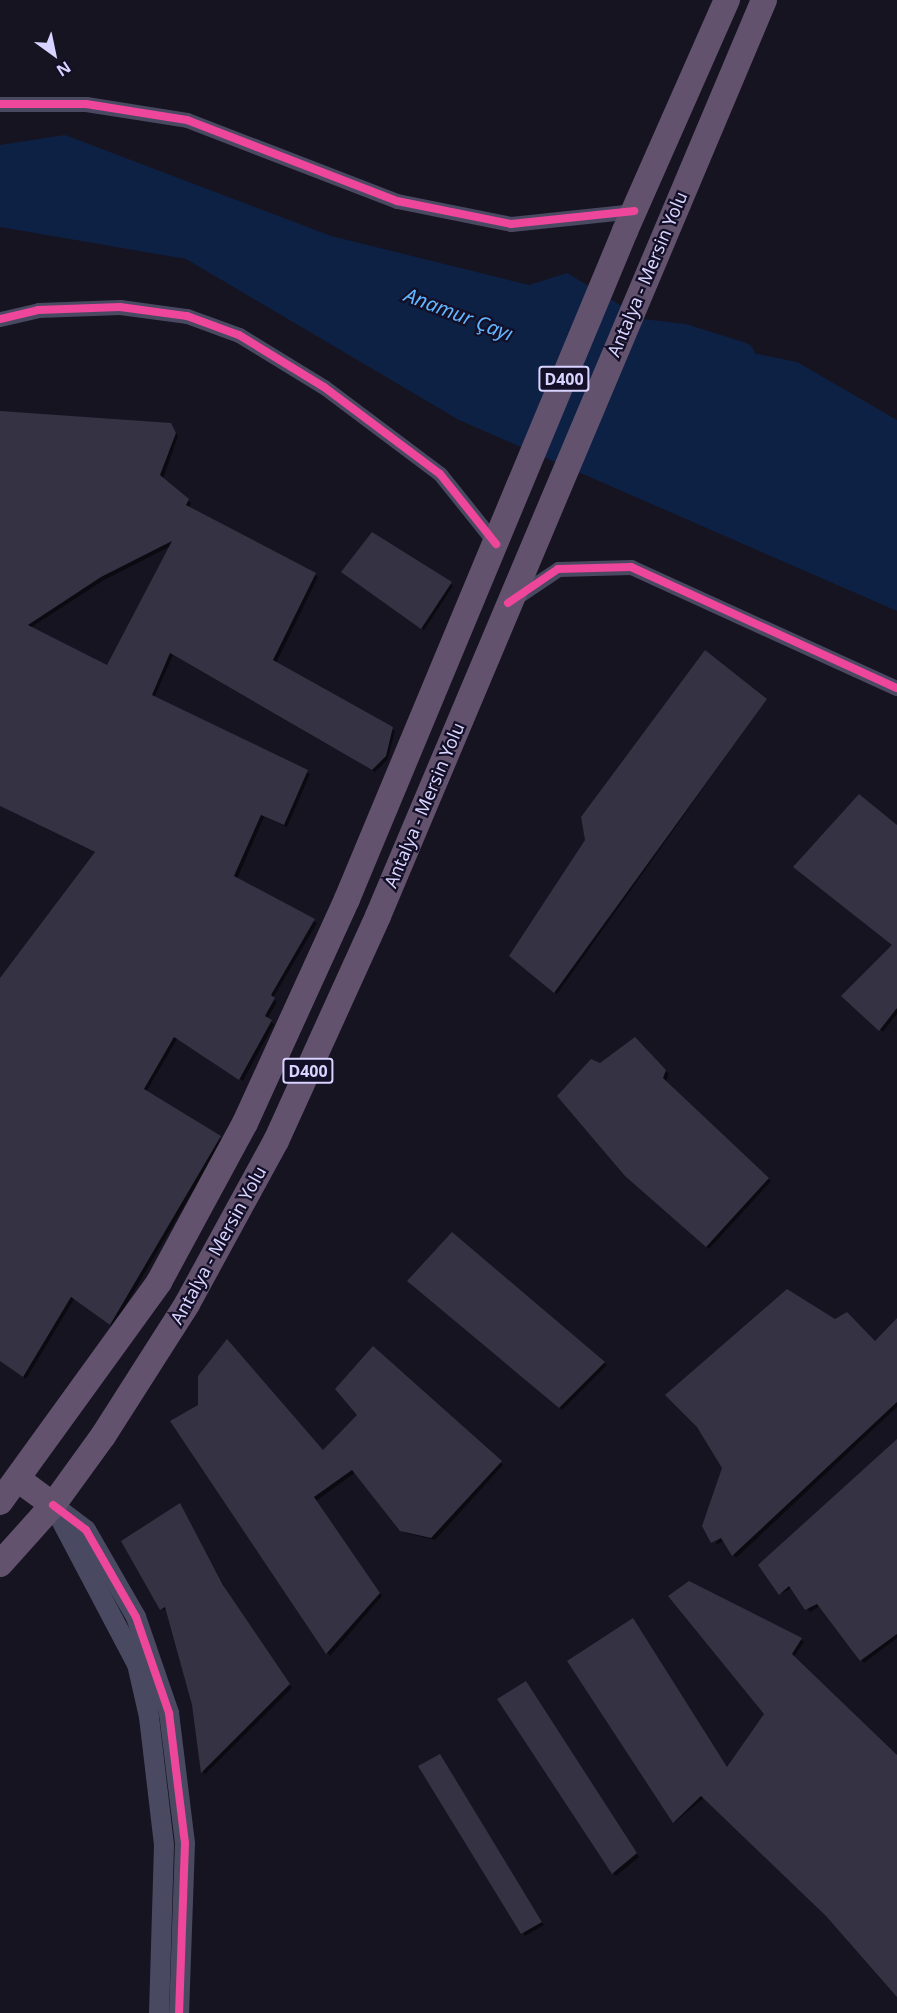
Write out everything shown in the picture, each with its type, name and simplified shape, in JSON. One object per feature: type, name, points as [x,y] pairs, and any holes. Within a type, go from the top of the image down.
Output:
[{"type":"highway","name":"Antalya - Mersin Yolu","points":[[0,1502],[19,1480],[159,1282],[245,1123],[347,899],[500,536],[629,221],[727,0]]},
{"type":"highway","name":"Antalya - Mersin Yolu","points":[[0,1564],[53,1505],[188,1304],[276,1141],[378,916],[536,534],[764,0]]},
{"type":"highway","points":[[19,1480],[53,1505]]},
{"type":"street","points":[[0,104],[86,104],[187,120],[397,201],[511,224],[629,221]]},
{"type":"street","points":[[0,319],[38,310],[120,307],[187,316],[238,334],[324,387],[440,474],[500,536]]},
{"type":"street","points":[[508,603],[558,569],[631,567],[897,688]]},
{"type":"street","points":[[53,1505],[67,1541],[132,1654],[149,1717],[164,1845],[159,2013]]},
{"type":"street","points":[[53,1505],[86,1530],[136,1617],[169,1713],[185,1843],[179,2013]]},
{"type":"water","points":[[65,135],[331,236],[529,285],[567,273],[673,337],[797,362],[897,420],[897,611],[459,420],[186,259],[0,227],[0,145]]},
{"type":"building","points":[[0,411],[171,423],[176,433],[160,475],[189,499],[186,505],[316,573],[273,660],[393,727],[386,756],[372,770],[170,653],[152,695],[308,770],[284,825],[261,815],[234,876],[315,919],[271,995],[275,998],[265,1016],[272,1020],[239,1080],[174,1037],[144,1089],[221,1136],[110,1325],[71,1297],[23,1377],[0,1361],[0,978],[95,852],[0,806]],"holes":[[[172,541],[107,665],[28,625],[101,577]]]},
{"type":"building","points":[[372,532],[452,582],[421,629],[341,572]]},
{"type":"building","points":[[705,650],[767,699],[554,993],[509,956],[585,840],[581,817]]},
{"type":"building","points":[[859,794],[897,825],[897,1008],[879,1031],[841,996],[892,945],[793,867]]},
{"type":"building","points":[[635,1037],[666,1070],[663,1078],[769,1178],[706,1247],[625,1176],[557,1096],[591,1059],[600,1063]]},
{"type":"building","points":[[452,1232],[605,1362],[559,1408],[407,1281]]},
{"type":"building","points":[[787,1289],[835,1319],[847,1312],[875,1341],[897,1318],[897,1402],[732,1556],[721,1538],[711,1543],[702,1526],[722,1468],[697,1427],[665,1395]]},
{"type":"building","points":[[227,1339],[323,1450],[357,1415],[335,1389],[373,1346],[502,1461],[431,1538],[400,1531],[352,1470],[314,1497],[380,1593],[326,1654],[170,1421],[198,1405],[198,1376]]},
{"type":"building","points":[[897,1439],[897,1634],[860,1661],[817,1604],[805,1610],[789,1586],[779,1595],[758,1565]]},
{"type":"building","points":[[180,1503],[223,1585],[290,1684],[201,1773],[192,1705],[165,1607],[160,1610],[121,1541]]},
{"type":"building","points":[[689,1581],[802,1638],[792,1654],[897,1755],[897,1997],[826,1916],[701,1796],[673,1823],[567,1661],[633,1618],[727,1767],[764,1714],[668,1596]]},
{"type":"building","points":[[526,1681],[637,1853],[612,1874],[497,1699]]},
{"type":"building","points":[[440,1754],[542,1922],[521,1934],[418,1766]]},
{"type":"waterway","name":"Anamur Çayı","points":[[634,332],[684,338],[741,356]]},
{"type":"cycle path","points":[[0,104],[86,104],[187,120],[397,201],[511,224],[634,211]]},
{"type":"cycle path","points":[[0,319],[38,310],[120,307],[187,316],[239,335],[324,387],[440,474],[496,544]]},
{"type":"cycle path","points":[[508,603],[558,569],[631,567],[897,688]]},
{"type":"cycle path","points":[[53,1505],[86,1530],[136,1617],[169,1713],[185,1843],[179,2013]]}]
